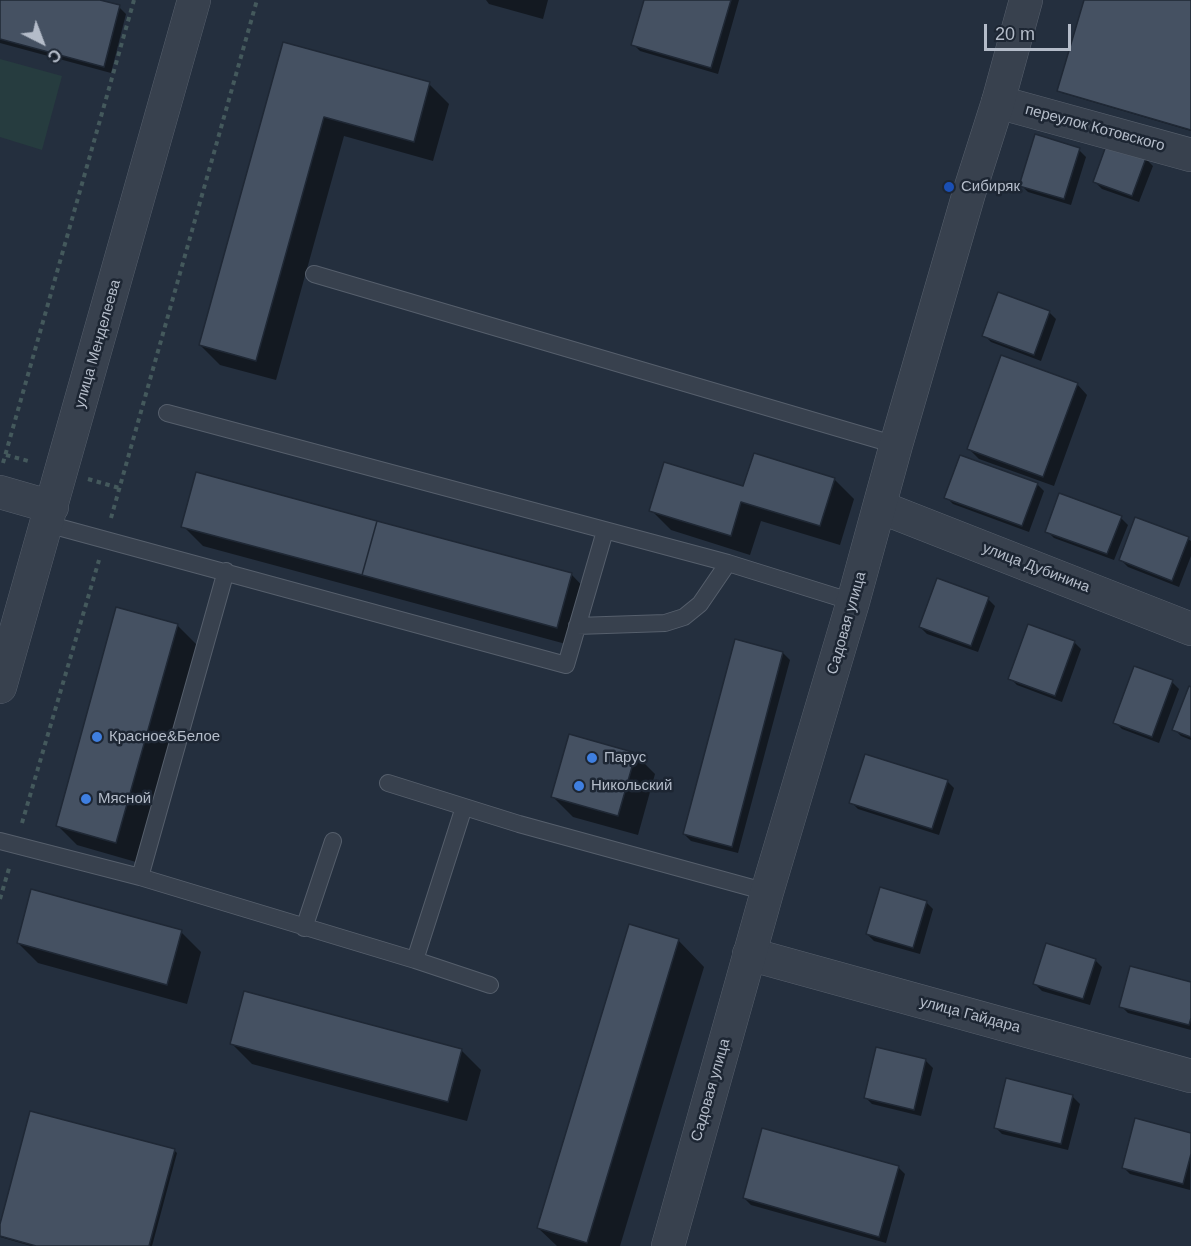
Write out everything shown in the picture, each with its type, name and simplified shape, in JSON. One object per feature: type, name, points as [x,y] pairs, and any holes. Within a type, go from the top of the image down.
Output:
[{"type":"street","name":"улица Менделеева","points":[[0,687],[194,0]]},
{"type":"street","name":"Садовая улица","points":[[668,1246],[766,892],[853,602],[1026,0]]},
{"type":"street","name":"переулок Котовского","points":[[998,102],[1191,155]]},
{"type":"street","points":[[0,492],[50,515]]},
{"type":"street","name":"улица Дубинина","points":[[880,507],[1191,629]]},
{"type":"street","name":"улица Гайдара","points":[[749,954],[1191,1076]]},
{"type":"lane","points":[[315,274],[896,446]]},
{"type":"lane","points":[[167,413],[728,563],[853,602]]},
{"type":"lane","points":[[50,515],[105,539],[566,665],[605,531]]},
{"type":"lane","points":[[577,626],[665,622],[684,616],[700,603],[728,563]]},
{"type":"lane","points":[[140,877],[226,571]]},
{"type":"lane","points":[[388,783],[519,824],[766,892]]},
{"type":"lane","points":[[415,960],[464,807]]},
{"type":"lane","points":[[304,928],[333,841]]},
{"type":"lane","points":[[8,843],[140,877],[490,985]]},
{"type":"path","points":[[6,455],[134,0]]},
{"type":"path","points":[[0,899],[8,843],[105,539],[257,0]]},
{"type":"green space","points":[[0,59],[62,76],[42,150],[0,137]]},
{"type":"building","points":[[0,0],[100,0],[120,5],[104,67],[0,39]]},
{"type":"building","points":[[644,0],[731,0],[711,68],[631,45]]},
{"type":"building","points":[[1084,0],[1191,0],[1191,130],[1057,91]]},
{"type":"building","points":[[283,42],[430,82],[414,142],[324,117],[256,361],[199,345]]},
{"type":"building","points":[[1035,134],[1080,148],[1064,199],[1019,186]]},
{"type":"building","points":[[1107,143],[1146,158],[1132,196],[1093,182]]},
{"type":"building","points":[[998,292],[1050,311],[1034,355],[982,336]]},
{"type":"building","points":[[1001,355],[1078,383],[1043,477],[967,449]]},
{"type":"building","points":[[754,453],[835,478],[820,526],[741,502],[731,536],[649,511],[664,462],[743,486]]},
{"type":"building","points":[[960,455],[1038,483],[1022,526],[944,498]]},
{"type":"building","points":[[196,472],[377,521],[362,575],[181,527]]},
{"type":"building","points":[[1059,493],[1122,516],[1107,554],[1045,532]]},
{"type":"building","points":[[1135,517],[1189,537],[1172,581],[1119,560]]},
{"type":"building","points":[[377,521],[572,573],[557,628],[362,575]]},
{"type":"building","points":[[937,578],[989,597],[971,646],[919,627]]},
{"type":"building","points":[[116,607],[178,624],[116,843],[56,826]]},
{"type":"building","points":[[1028,624],[1075,641],[1055,696],[1008,679]]},
{"type":"building","points":[[735,639],[783,652],[732,847],[683,834]]},
{"type":"building","points":[[1134,666],[1173,680],[1152,737],[1113,723]]},
{"type":"building","points":[[1189,686],[1191,687],[1191,737],[1172,730]]},
{"type":"building","points":[[569,734],[636,753],[618,816],[551,797]]},
{"type":"building","points":[[865,754],[948,780],[932,829],[849,803]]},
{"type":"building","points":[[880,887],[927,901],[913,948],[866,934]]},
{"type":"building","points":[[31,889],[182,930],[167,985],[17,943]]},
{"type":"building","points":[[629,924],[679,939],[587,1243],[537,1228]]},
{"type":"building","points":[[1046,943],[1096,959],[1083,999],[1033,984]]},
{"type":"building","points":[[1130,966],[1191,982],[1189,1025],[1119,1007]]},
{"type":"building","points":[[244,991],[462,1049],[448,1102],[230,1044]]},
{"type":"building","points":[[876,1047],[926,1059],[914,1110],[864,1098]]},
{"type":"building","points":[[1006,1078],[1073,1095],[1061,1144],[994,1128]]},
{"type":"building","points":[[30,1111],[175,1149],[149,1246],[36,1246],[0,1236],[0,1224]]},
{"type":"building","points":[[1135,1118],[1191,1133],[1191,1154],[1183,1184],[1122,1168]]},
{"type":"building","points":[[762,1128],[899,1166],[879,1237],[743,1198]]},
{"type":"place","name":"Сибиряк","points":[[949,187]]},
{"type":"place","name":"Красное&Белое","points":[[97,737]]},
{"type":"place","name":"Парус","points":[[592,758]]},
{"type":"place","name":"Никольский","points":[[579,786]]},
{"type":"place","name":"Мясной","points":[[86,799]]}]
